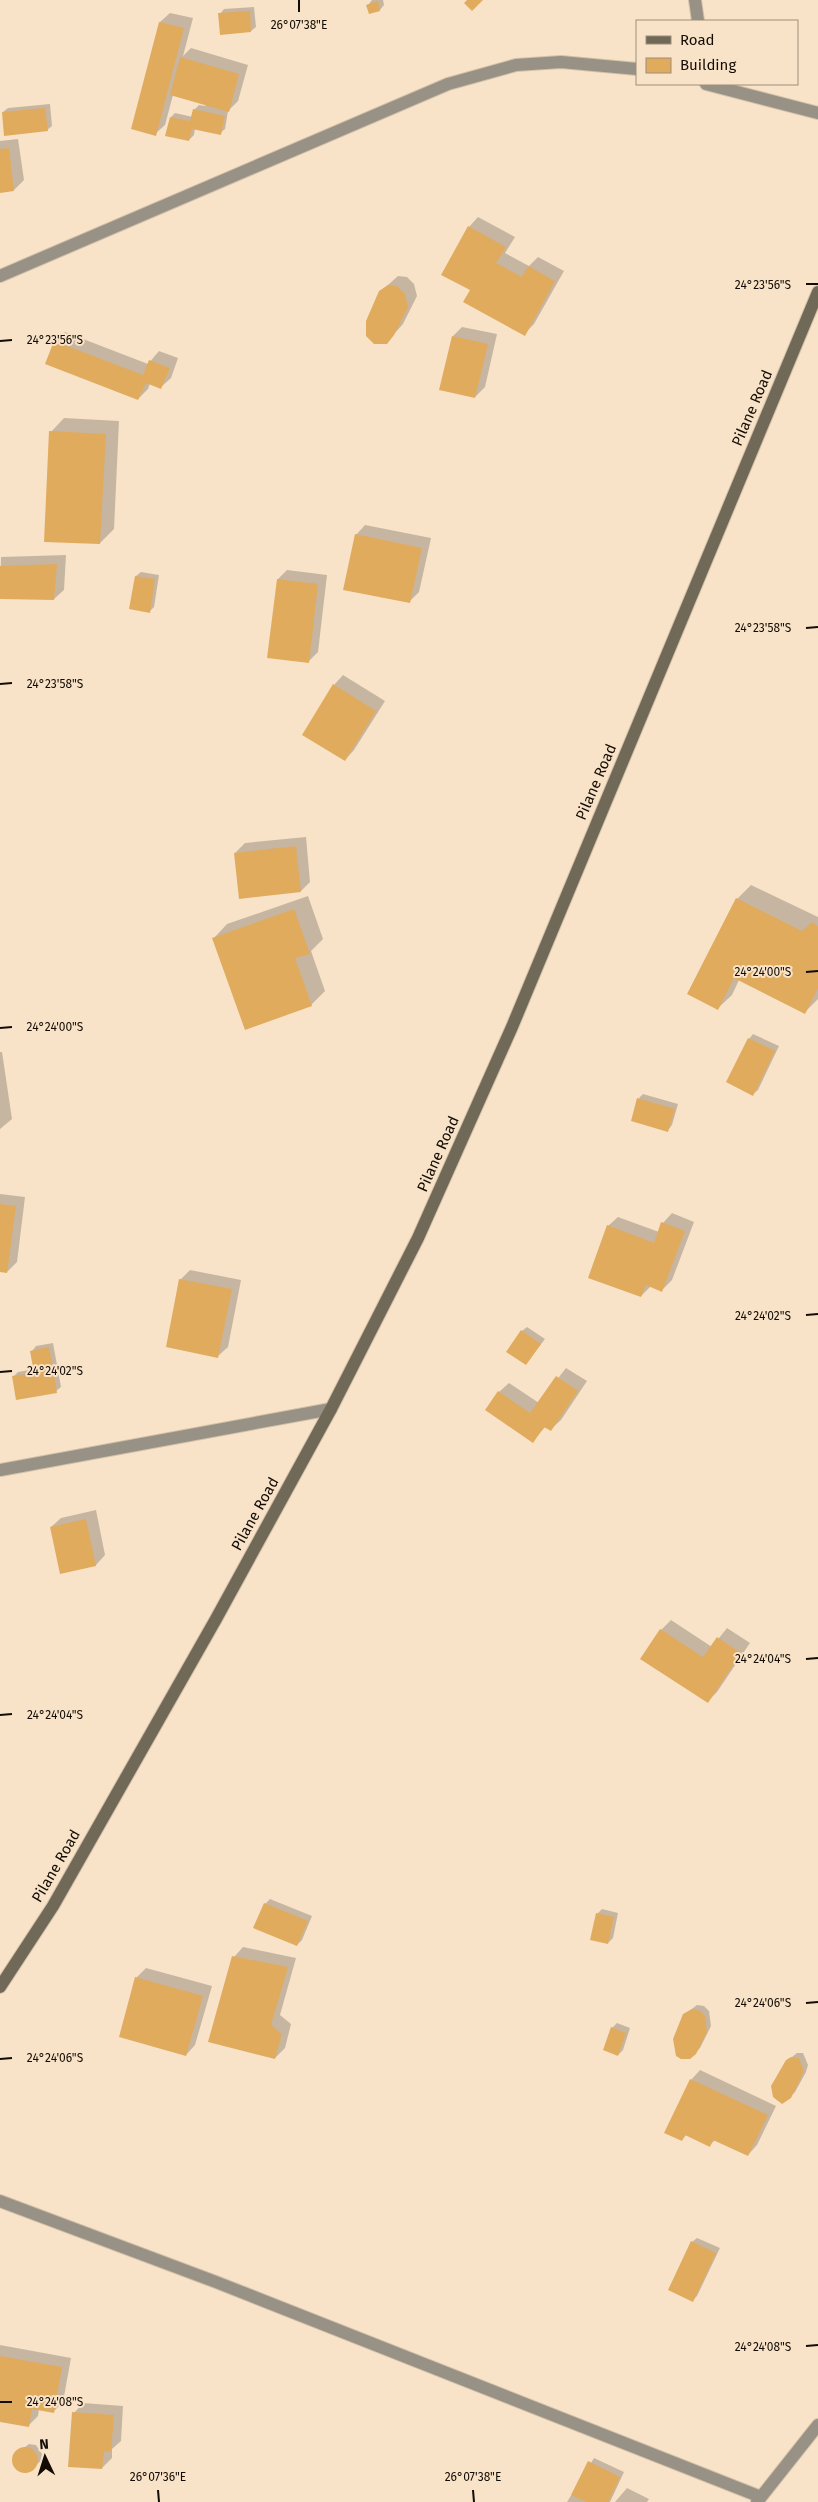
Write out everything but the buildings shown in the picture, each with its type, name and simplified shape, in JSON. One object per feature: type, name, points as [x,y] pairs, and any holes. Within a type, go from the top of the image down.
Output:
[{"type":"main road","name":"Pilane Road","points":[[0,1986],[53,1906],[212,1628],[331,1409],[418,1238],[512,1027],[818,292]]},
{"type":"street","points":[[695,0],[698,20]]},
{"type":"street","points":[[0,276],[448,84],[516,65],[560,62],[636,69]]},
{"type":"street","points":[[711,85],[818,113]]},
{"type":"street","points":[[0,1470],[331,1409]]},
{"type":"street","points":[[0,2202],[216,2282],[759,2500],[818,2425]]}]
